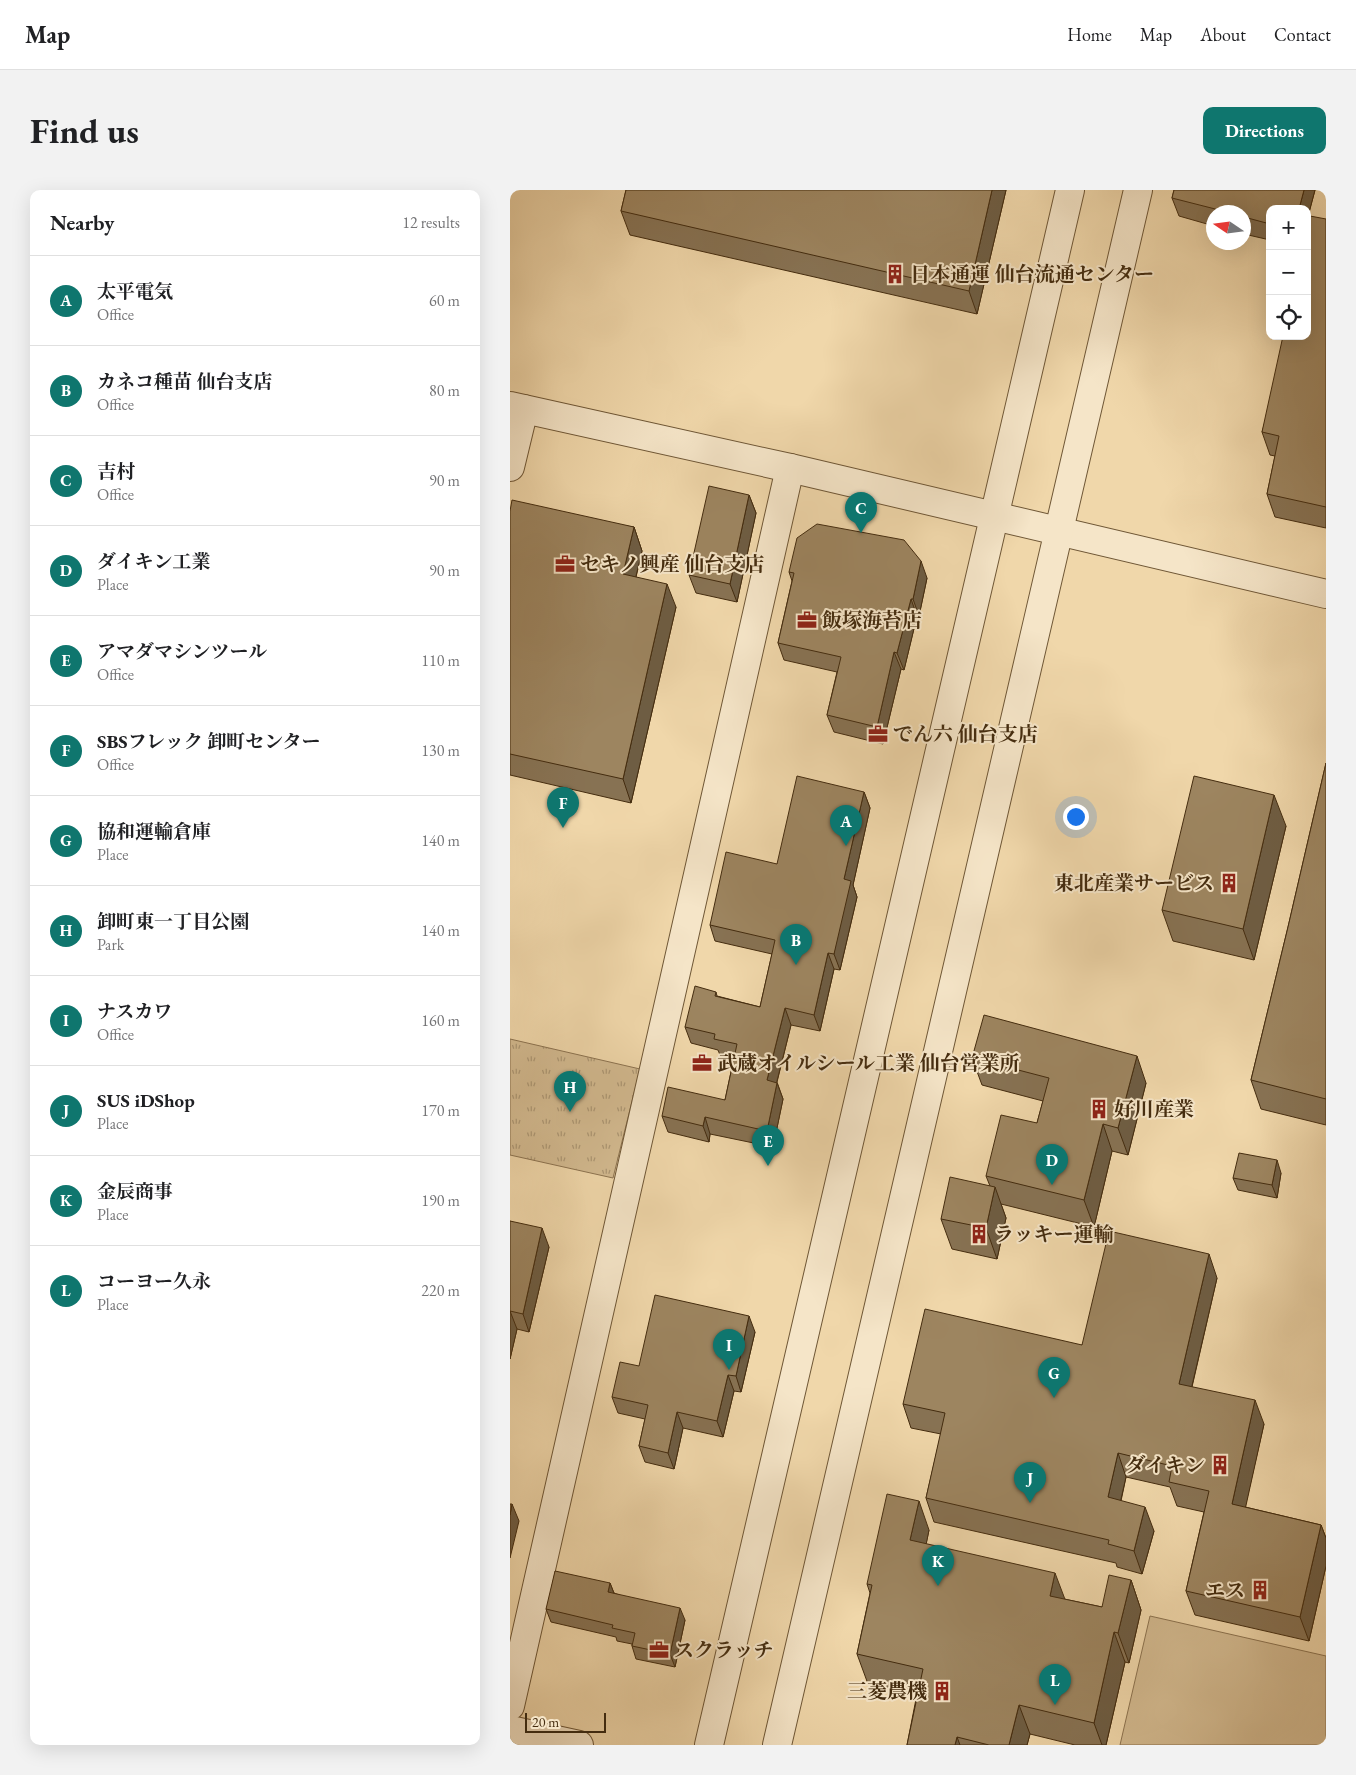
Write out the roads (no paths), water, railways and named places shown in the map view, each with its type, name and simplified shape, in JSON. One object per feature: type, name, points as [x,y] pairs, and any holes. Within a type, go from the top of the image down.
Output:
[{"type":"street","points":[[709,1745],[1070,190]]},
{"type":"street","points":[[777,1745],[1138,190]]},
{"type":"street","points":[[510,467],[517,407],[790,468],[1326,594]]},
{"type":"street","points":[[510,1706],[790,468]]},
{"type":"street","points":[[510,1730],[580,1745]]},
{"type":"place","name":"日本通運 仙台流通センター","points":[[895,274]]},
{"type":"place","name":"吉村","points":[[861,533]]},
{"type":"place","name":"セキノ興産 仙台支店","points":[[565,564]]},
{"type":"place","name":"飯塚海苔店","points":[[807,620]]},
{"type":"place","name":"でん六 仙台支店","points":[[878,734]]},
{"type":"place","name":"SBSフレック 卸町センター","points":[[563,828]]},
{"type":"place","name":"太平電気","points":[[846,846]]},
{"type":"place","name":"東北産業サービス","points":[[1229,883]]},
{"type":"place","name":"カネコ種苗 仙台支店","points":[[796,965]]},
{"type":"place","name":"武蔵オイルシール工業 仙台営業所","points":[[702,1063]]},
{"type":"place","name":"好川産業","points":[[1099,1109]]},
{"type":"place","name":"卸町東一丁目公園","points":[[570,1112]]},
{"type":"place","name":"アマダマシンツール","points":[[768,1166]]},
{"type":"place","name":"ダイキン工業","points":[[1052,1185]]},
{"type":"place","name":"ラッキー運輸","points":[[979,1234]]},
{"type":"place","name":"ナスカワ","points":[[729,1370]]},
{"type":"place","name":"協和運輸倉庫","points":[[1054,1398]]},
{"type":"place","name":"ダイキン","points":[[1220,1465]]},
{"type":"place","name":"SUS iDShop","points":[[1030,1503]]},
{"type":"place","name":"金辰商事","points":[[938,1586]]},
{"type":"place","name":"エス","points":[[1260,1590]]},
{"type":"place","name":"スクラッチ","points":[[659,1650]]},
{"type":"place","name":"三菱農機","points":[[942,1691]]},
{"type":"place","name":"コーヨー久永","points":[[1055,1705]]}]
